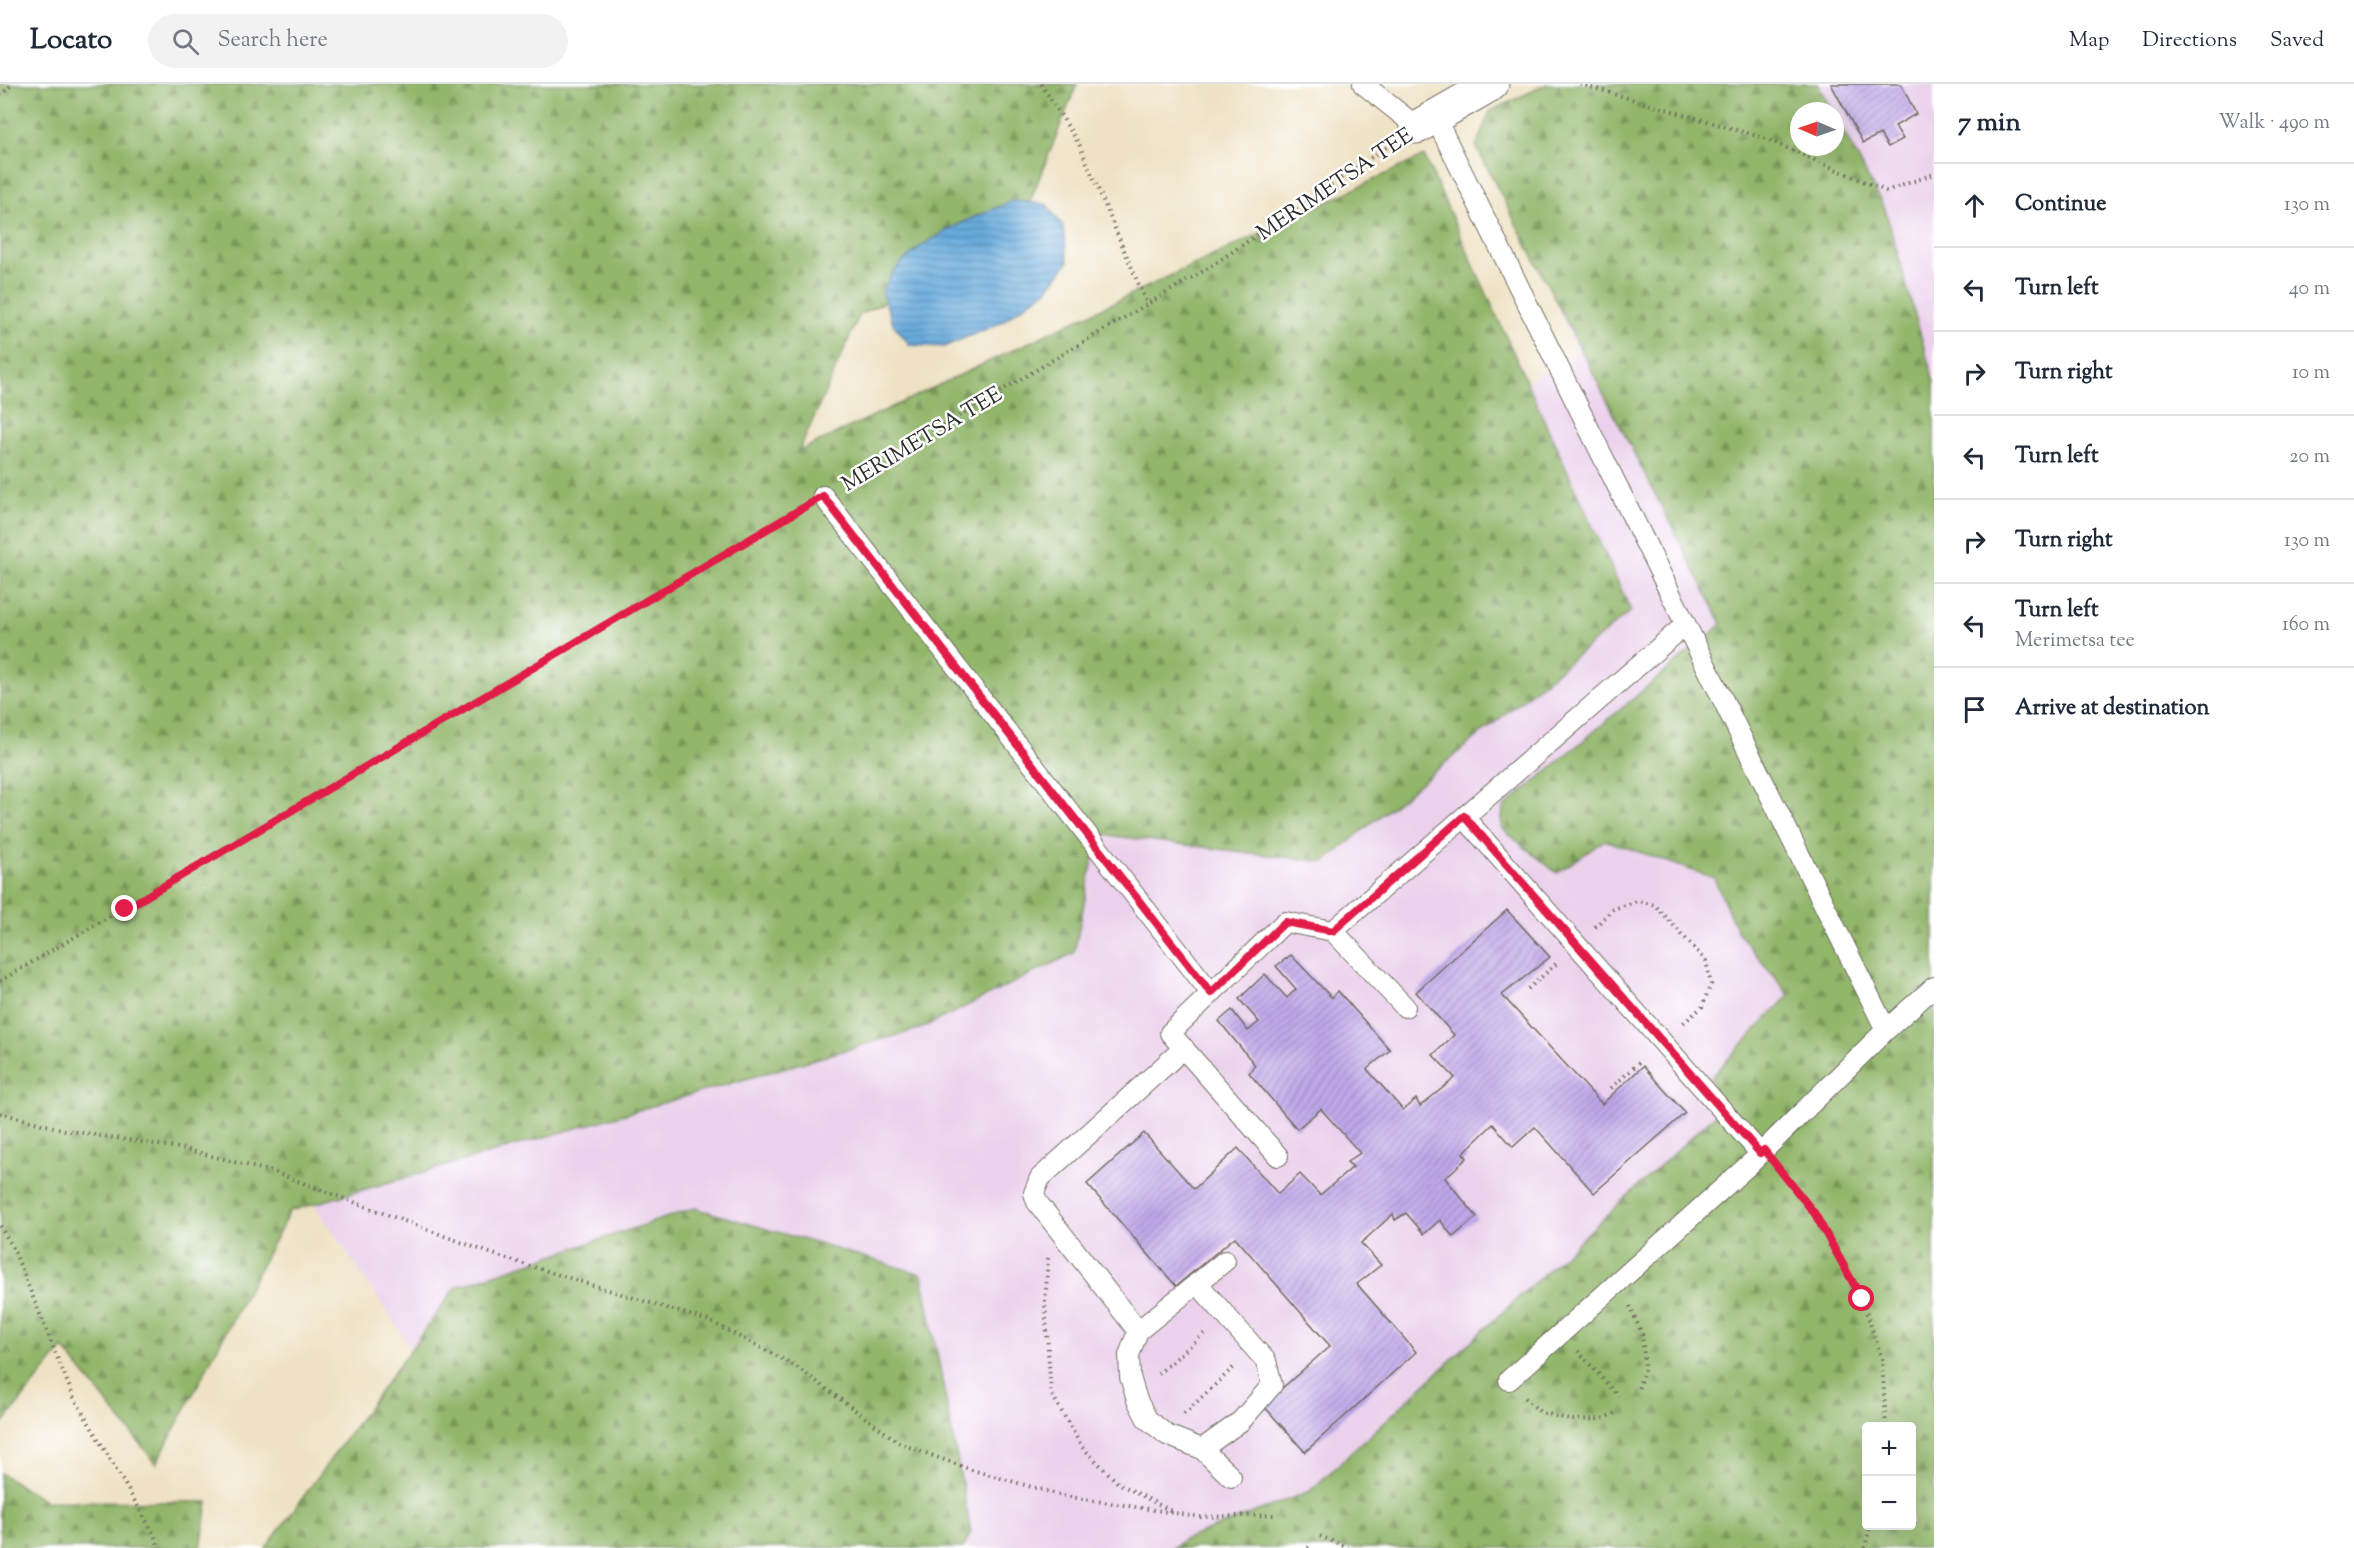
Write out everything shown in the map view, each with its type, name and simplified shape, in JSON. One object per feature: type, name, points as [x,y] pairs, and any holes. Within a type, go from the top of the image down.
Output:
[{"type":"street","name":"MERIMETSA TEE","points":[[1426,122],[1492,84]]},
{"type":"lane","points":[[1363,84],[1426,122],[1685,625],[1886,1030]]},
{"type":"lane","points":[[823,496],[1211,993]]},
{"type":"lane","points":[[1333,931],[1685,625]]},
{"type":"lane","points":[[1464,816],[1762,1152]]},
{"type":"lane","points":[[1278,1156],[1170,1033],[1285,922],[1333,931],[1405,1007]]},
{"type":"lane","points":[[1509,1380],[1762,1152],[1886,1030],[1934,987]]},
{"type":"lane","points":[[1138,1331],[1037,1202],[1034,1193],[1040,1178],[1184,1048]]},
{"type":"lane","points":[[1225,1261],[1138,1331],[1129,1355],[1130,1377],[1135,1394],[1148,1419],[1164,1432],[1202,1449],[1231,1477]]},
{"type":"lane","points":[[1197,1283],[1266,1361],[1272,1385],[1266,1395],[1241,1421],[1202,1449]]},
{"type":"path","points":[[0,95],[14,84]]},
{"type":"path","points":[[1041,84],[1079,144],[1147,304]]},
{"type":"path","points":[[1580,84],[1764,138],[1886,191],[1934,174]]},
{"type":"path","name":"MERIMETSA TEE","points":[[0,981],[1210,267],[1426,122]]},
{"type":"path","points":[[0,1113],[65,1130],[185,1149],[276,1173],[498,1256],[709,1321],[794,1365],[901,1444],[972,1470],[1064,1496],[1177,1514],[1200,1517],[1274,1515]]},
{"type":"path","points":[[1762,1152],[1815,1214],[1862,1299],[1882,1359],[1886,1422]]},
{"type":"path","points":[[1050,1218],[1045,1304],[1051,1393],[1082,1448],[1118,1483],[1177,1514]]},
{"type":"path","points":[[0,1226],[13,1248],[73,1396],[154,1534],[159,1548]]},
{"type":"path","points":[[1617,1285],[1630,1305],[1641,1334],[1645,1368],[1637,1392]]},
{"type":"path","points":[[1135,1394],[1225,1315]]},
{"type":"path","points":[[1561,1333],[1618,1396]]},
{"type":"path","points":[[1164,1432],[1254,1348]]},
{"type":"path","points":[[1509,1380],[1540,1412],[1572,1420],[1602,1419],[1615,1413]]},
{"type":"path","points":[[1864,1548],[1869,1530]]},
{"type":"path","points":[[1320,1536],[1348,1548]]},
{"type":"shaded area","points":[[1640,84],[1934,84],[1934,1548],[546,1548],[256,1118],[1577,353],[1497,165]]},
{"type":"green space","points":[[0,84],[1077,84],[1015,239],[860,314],[799,451],[1424,156],[1631,611],[1324,862],[1098,834],[1074,953],[922,1028],[290,1211],[156,1464],[63,1348],[0,1427]]},
{"type":"green space","points":[[1547,84],[1818,84],[1827,102],[1790,102],[1790,156],[1844,156],[1844,133],[1885,209],[1934,382],[1934,1548],[1172,1548],[1183,1540],[1310,1491],[1719,1111],[1711,1077],[1789,995],[1737,931],[1714,878],[1605,840],[1557,873],[1501,828],[1503,808],[1722,624],[1476,146],[1490,111]]},
{"type":"green space","points":[[695,1208],[922,1274],[971,1532],[963,1548],[266,1548],[456,1287]]},
{"type":"green space","points":[[0,1473],[46,1501],[208,1502],[201,1548],[0,1548]]},
{"type":"water","points":[[1013,201],[1046,204],[1063,226],[1068,262],[1047,290],[1000,323],[944,347],[910,345],[893,324],[882,293],[892,274],[908,257],[935,237],[965,221]]},
{"type":"building","points":[[1831,84],[1901,84],[1916,114],[1895,126],[1903,139],[1888,147],[1880,134],[1863,143],[1844,108],[1844,102],[1841,102]]},
{"type":"building","points":[[1507,910],[1550,957],[1502,995],[1602,1104],[1643,1066],[1685,1113],[1594,1193],[1535,1127],[1513,1147],[1493,1124],[1463,1153],[1467,1158],[1445,1178],[1477,1217],[1453,1237],[1440,1220],[1424,1234],[1406,1213],[1395,1220],[1393,1214],[1361,1243],[1381,1265],[1357,1284],[1416,1352],[1305,1452],[1263,1405],[1330,1346],[1235,1237],[1176,1286],[1087,1184],[1144,1133],[1194,1189],[1238,1148],[1278,1194],[1300,1174],[1320,1195],[1353,1167],[1347,1162],[1360,1153],[1321,1109],[1297,1129],[1249,1073],[1255,1065],[1219,1021],[1232,1010],[1248,1031],[1259,1022],[1239,999],[1265,974],[1287,998],[1296,989],[1276,966],[1291,955],[1332,998],[1338,991],[1390,1050],[1367,1069],[1403,1110],[1416,1099],[1420,1106],[1455,1078],[1433,1055],[1454,1035],[1416,992]]},
{"type":"route","points":[[125,909],[823,496],[1211,993],[1285,922],[1333,931],[1464,816],[1760,1153],[1764,1150],[1815,1214],[1862,1299]]}]
